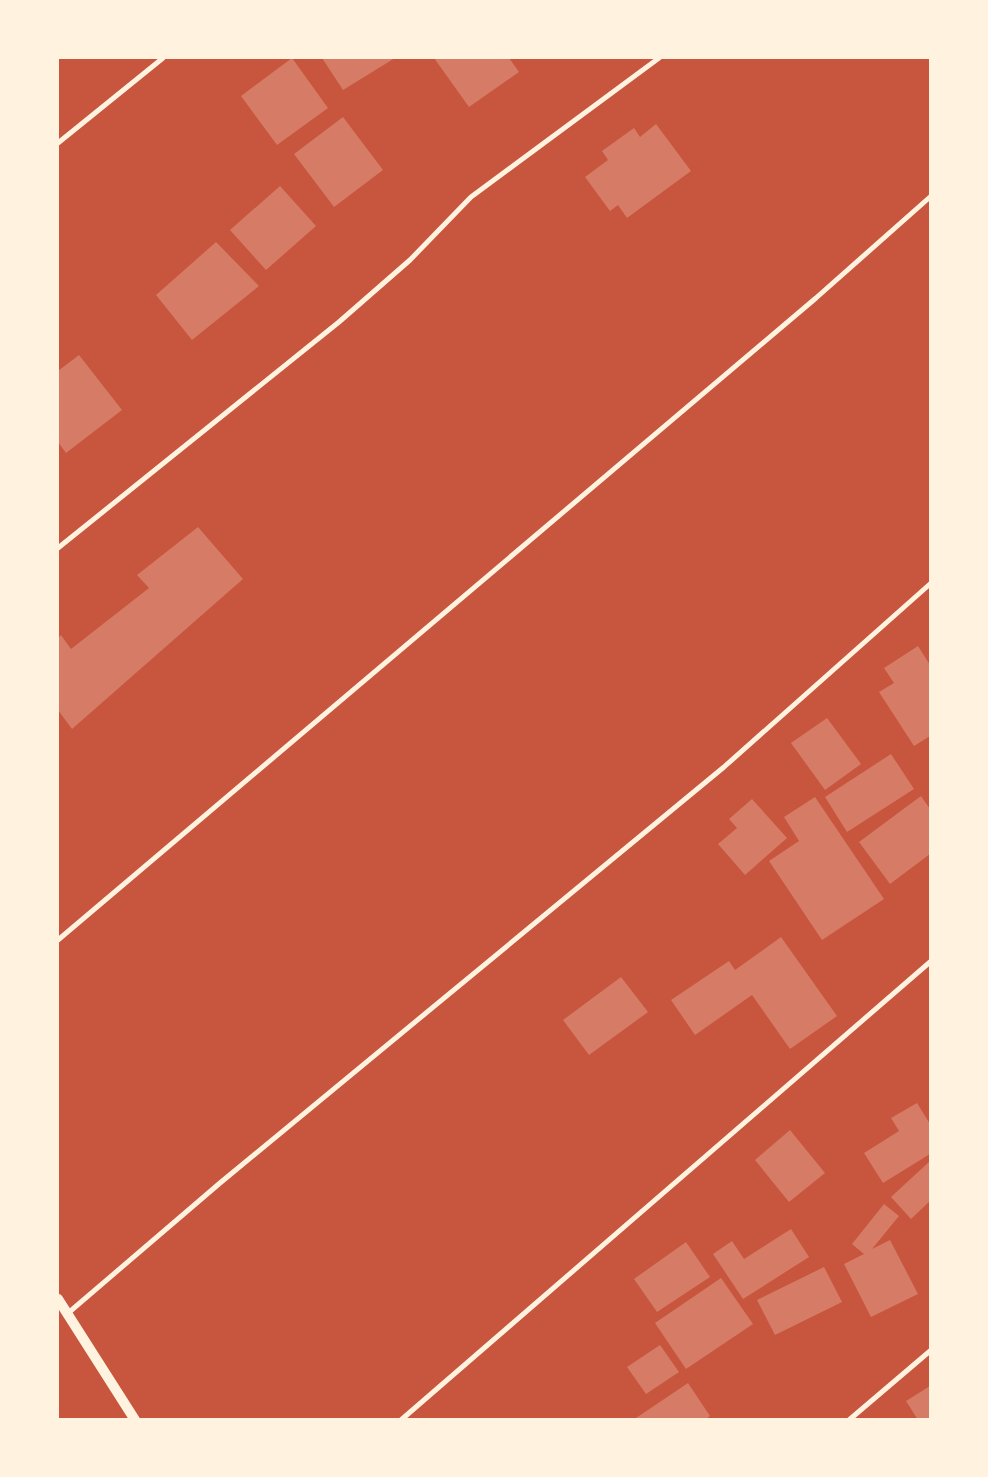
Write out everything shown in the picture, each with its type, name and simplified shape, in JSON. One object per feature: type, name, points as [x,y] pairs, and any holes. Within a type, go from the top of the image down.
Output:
[{"type":"main road","points":[[58,1299],[135,1420]]},
{"type":"street","points":[[58,143],[163,58]]},
{"type":"street","points":[[58,548],[339,322],[410,260],[471,197],[659,58]]},
{"type":"street","points":[[58,940],[816,298],[930,197]]},
{"type":"street","points":[[67,1314],[220,1183],[724,767],[930,584]]},
{"type":"street","points":[[401,1420],[930,962]]},
{"type":"street","points":[[849,1420],[930,1351]]},
{"type":"building","points":[[292,58],[328,108],[277,145],[241,96]]},
{"type":"building","points":[[322,58],[395,58],[343,90]]},
{"type":"building","points":[[434,58],[509,58],[519,72],[469,107]]},
{"type":"building","points":[[343,117],[383,170],[334,207],[294,154]]},
{"type":"building","points":[[656,124],[691,171],[627,218],[618,205],[610,211],[585,177],[608,160],[602,151],[634,128],[640,137]]},
{"type":"building","points":[[280,186],[316,226],[266,270],[230,230]]},
{"type":"building","points":[[216,242],[259,286],[192,340],[156,295]]},
{"type":"building","points":[[79,355],[122,410],[66,453],[58,442],[58,371]]},
{"type":"building","points":[[198,527],[243,579],[72,729],[58,710],[58,638],[61,635],[71,649],[149,588],[137,575]]},
{"type":"building","points":[[918,646],[930,665],[930,736],[914,746],[879,692],[894,683],[884,668]]},
{"type":"building","points":[[827,718],[861,764],[825,790],[791,743]]},
{"type":"building","points":[[891,754],[914,789],[847,832],[825,797]]},
{"type":"building","points":[[921,796],[930,809],[930,854],[890,884],[859,842]]},
{"type":"building","points":[[815,797],[884,899],[822,940],[769,861],[799,841],[784,817]]},
{"type":"building","points":[[752,799],[787,838],[745,875],[718,844],[737,828],[729,819]]},
{"type":"building","points":[[781,937],[837,1016],[790,1049],[752,995],[695,1035],[671,1000],[729,961],[735,970]]},
{"type":"building","points":[[621,977],[648,1012],[589,1055],[563,1020]]},
{"type":"building","points":[[917,1103],[930,1124],[930,1154],[883,1183],[864,1153],[899,1131],[891,1118]]},
{"type":"building","points":[[790,1130],[825,1173],[789,1202],[755,1160]]},
{"type":"building","points":[[930,1161],[930,1201],[911,1219],[891,1197]]},
{"type":"building","points":[[884,1204],[899,1216],[872,1249],[890,1240],[918,1294],[871,1317],[844,1264],[864,1254],[852,1244]]},
{"type":"building","points":[[791,1229],[809,1257],[743,1299],[713,1254],[732,1241],[744,1259]]},
{"type":"building","points":[[686,1242],[710,1277],[657,1312],[634,1279]]},
{"type":"building","points":[[824,1267],[842,1302],[775,1335],[757,1300]]},
{"type":"building","points":[[721,1278],[753,1324],[686,1369],[655,1323]]},
{"type":"building","points":[[660,1345],[679,1372],[646,1394],[627,1367]]},
{"type":"building","points":[[688,1383],[710,1416],[705,1420],[633,1420]]},
{"type":"building","points":[[930,1386],[930,1420],[918,1420],[906,1401]]}]
